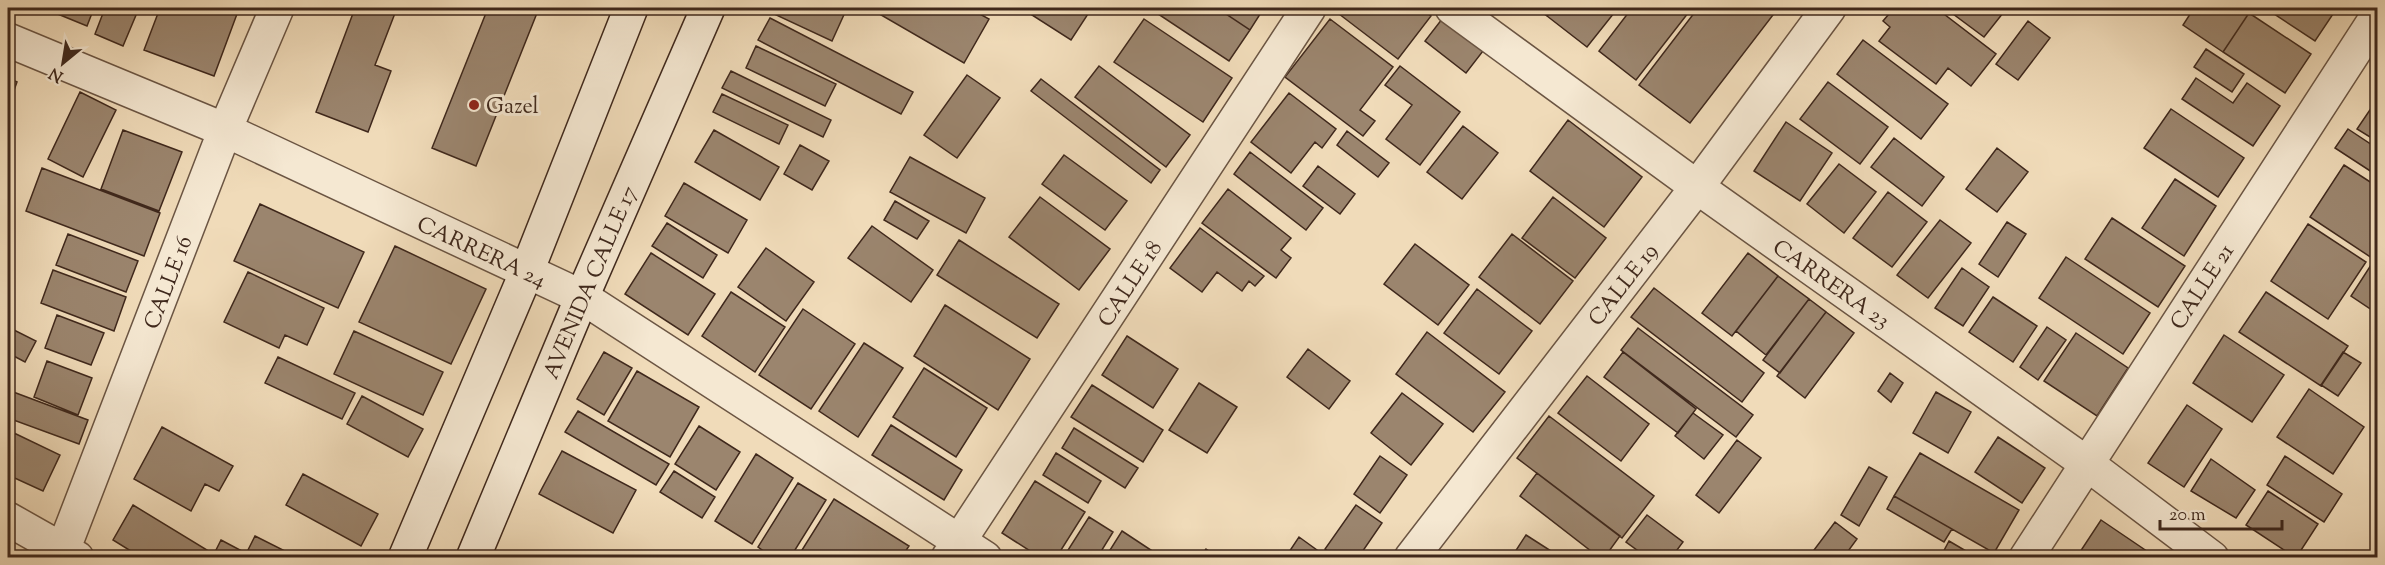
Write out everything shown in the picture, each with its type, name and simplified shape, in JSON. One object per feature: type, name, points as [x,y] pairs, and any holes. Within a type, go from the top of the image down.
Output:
[{"type":"street","name":"CALLE 16","points":[[67,555],[225,130],[277,8]]},
{"type":"street","points":[[405,558],[527,271],[631,8]]},
{"type":"street","name":"AVENIDA CALLE 17","points":[[473,558],[582,297],[708,8]]},
{"type":"street","name":"CALLE 18","points":[[964,552],[1309,8]]},
{"type":"street","name":"CARRERA 23","points":[[1452,8],[1697,187],[2085,463],[2212,558]]},
{"type":"street","name":"CALLE 19","points":[[1411,558],[1697,187],[1828,8]]},
{"type":"street","name":"CALLE 21","points":[[2026,558],[2085,463],[2378,15]]},
{"type":"street","name":"CARRERA 24","points":[[8,40],[225,130],[582,297],[964,552]]},
{"type":"street","points":[[8,519],[67,555]]},
{"type":"building","points":[[49,8],[94,8],[87,26],[48,10]]},
{"type":"building","points":[[105,8],[139,8],[123,46],[95,34]]},
{"type":"building","points":[[160,8],[221,8],[237,14],[214,76],[144,50]]},
{"type":"building","points":[[355,8],[397,8],[375,65],[391,71],[368,132],[316,112]]},
{"type":"building","name":"Gazel","points":[[488,8],[539,8],[476,166],[432,148]]},
{"type":"building","points":[[777,8],[847,8],[832,41],[774,14]]},
{"type":"building","points":[[869,8],[969,8],[989,19],[964,63]]},
{"type":"building","points":[[1021,8],[1079,8],[1088,14],[1071,40]]},
{"type":"building","points":[[1149,8],[1217,8],[1250,30],[1229,61]]},
{"type":"building","points":[[1217,8],[1264,8],[1250,30]]},
{"type":"building","points":[[1344,8],[1420,8],[1431,16],[1398,59],[1339,14]]},
{"type":"building","points":[[1536,8],[1554,8],[1547,16]]},
{"type":"building","points":[[1554,8],[1618,8],[1587,47],[1547,16]]},
{"type":"building","points":[[1632,8],[1692,8],[1636,80],[1599,51]]},
{"type":"building","points":[[1698,8],[1763,8],[1773,15],[1690,123],[1639,85]]},
{"type":"building","points":[[1772,8],[1784,8],[1779,14]]},
{"type":"building","points":[[1894,8],[1936,8],[1996,54],[1971,86],[1948,68],[1936,84],[1879,41],[1890,27],[1883,21]]},
{"type":"building","points":[[1945,8],[2007,8],[1984,37]]},
{"type":"building","points":[[2194,8],[2241,8],[2249,13],[2223,52],[2183,25]]},
{"type":"building","points":[[2265,8],[2337,8],[2315,41]]},
{"type":"building","points":[[1449,10],[1490,42],[1466,73],[1425,41]]},
{"type":"building","points":[[2249,13],[2311,54],[2285,93],[2223,52]]},
{"type":"building","points":[[770,18],[913,92],[901,114],[758,40]]},
{"type":"building","points":[[1144,19],[1232,78],[1203,122],[1114,62]]},
{"type":"building","points":[[1330,19],[1393,67],[1360,110],[1375,121],[1363,136],[1285,77]]},
{"type":"building","points":[[2028,21],[2050,38],[2018,80],[1996,64]]},
{"type":"building","points":[[1863,40],[1948,104],[1921,139],[1837,74]]},
{"type":"building","points":[[756,46],[836,84],[825,106],[746,68]]},
{"type":"building","points":[[2206,49],[2244,74],[2232,92],[2194,67]]},
{"type":"building","points":[[1099,66],[1190,135],[1166,167],[1075,97]]},
{"type":"building","points":[[1400,66],[1460,112],[1420,165],[1386,139],[1412,105],[1385,85]]},
{"type":"building","points":[[731,71],[831,120],[823,137],[722,88]]},
{"type":"building","points":[[967,75],[1000,98],[957,158],[924,135]]},
{"type":"building","points":[[8,78],[17,82],[8,107]]},
{"type":"building","points":[[2196,78],[2233,103],[2247,83],[2280,106],[2253,146],[2182,99]]},
{"type":"building","points":[[1041,79],[1160,170],[1151,183],[1031,91]]},
{"type":"building","points":[[1828,82],[1888,127],[1860,164],[1800,119]]},
{"type":"building","points":[[80,92],[116,110],[83,177],[48,159]]},
{"type":"building","points":[[1289,93],[1336,129],[1322,148],[1315,142],[1291,173],[1251,142]]},
{"type":"building","points":[[722,94],[788,125],[779,144],[713,112]]},
{"type":"building","points":[[2378,98],[2378,142],[2357,129]]},
{"type":"building","points":[[2171,109],[2244,158],[2218,197],[2144,148]]},
{"type":"building","points":[[1568,120],[1642,177],[1604,227],[1530,171]]},
{"type":"building","points":[[1786,122],[1832,153],[1800,201],[1754,171]]},
{"type":"building","points":[[1463,126],[1498,153],[1462,199],[1427,172]]},
{"type":"building","points":[[2348,129],[2378,149],[2378,176],[2335,148]]},
{"type":"building","points":[[123,130],[182,152],[159,211],[101,189]]},
{"type":"building","points":[[714,130],[779,167],[760,200],[695,162]]},
{"type":"building","points":[[1347,131],[1389,163],[1378,177],[1337,145]]},
{"type":"building","points":[[1894,138],[1944,177],[1922,206],[1871,167]]},
{"type":"building","points":[[800,145],[829,161],[812,190],[784,174]]},
{"type":"building","points":[[1997,148],[2028,172],[1997,212],[1966,189]]},
{"type":"building","points":[[1250,152],[1323,208],[1306,230],[1234,174]]},
{"type":"building","points":[[1064,155],[1127,201],[1105,230],[1042,184]]},
{"type":"building","points":[[910,157],[985,198],[966,233],[890,192]]},
{"type":"building","points":[[1839,164],[1876,192],[1844,233],[1807,204]]},
{"type":"building","points":[[2344,165],[2378,187],[2378,262],[2310,217]]},
{"type":"building","points":[[1318,166],[1355,194],[1340,214],[1303,186]]},
{"type":"building","points":[[42,168],[160,213],[144,256],[26,211]]},
{"type":"building","points":[[2175,179],[2216,206],[2184,256],[2142,228]]},
{"type":"building","points":[[684,183],[747,220],[728,253],[665,216]]},
{"type":"building","points":[[1228,189],[1291,238],[1281,250],[1291,258],[1276,278],[1202,223]]},
{"type":"building","points":[[1888,192],[1927,222],[1892,267],[1853,238]]},
{"type":"building","points":[[1040,197],[1110,249],[1079,290],[1009,237]]},
{"type":"building","points":[[1553,197],[1606,238],[1575,278],[1522,238]]},
{"type":"building","points":[[895,201],[929,221],[917,239],[884,220]]},
{"type":"building","points":[[260,204],[364,252],[338,308],[234,261]]},
{"type":"building","points":[[2112,218],[2185,266],[2158,307],[2085,259]]},
{"type":"building","points":[[1940,220],[1971,243],[1928,298],[1897,275]]},
{"type":"building","points":[[2007,222],[2026,234],[1998,277],[1979,264]]},
{"type":"building","points":[[667,223],[717,255],[703,278],[652,246]]},
{"type":"building","points":[[2308,224],[2366,262],[2328,319],[2271,281]]},
{"type":"building","points":[[872,226],[933,270],[911,302],[848,258]]},
{"type":"building","points":[[1200,228],[1264,276],[1255,286],[1249,281],[1242,291],[1217,272],[1202,292],[1170,268]]},
{"type":"building","points":[[68,234],[138,261],[126,292],[56,265]]},
{"type":"building","points":[[1512,234],[1573,281],[1540,324],[1479,277]]},
{"type":"building","points":[[959,240],[1059,304],[1037,338],[937,275]]},
{"type":"building","points":[[1415,244],[1469,285],[1438,325],[1384,284]]},
{"type":"building","points":[[395,246],[486,289],[451,364],[359,322]]},
{"type":"building","points":[[766,248],[814,282],[786,321],[738,287]]},
{"type":"building","points":[[651,253],[715,294],[688,335],[625,294]]},
{"type":"building","points":[[1748,253],[1778,276],[1732,336],[1702,313]]},
{"type":"building","points":[[2066,257],[2150,313],[2123,354],[2039,298]]},
{"type":"building","points":[[2371,265],[2378,269],[2378,314],[2351,296]]},
{"type":"building","points":[[1962,268],[1989,287],[1963,326],[1935,308]]},
{"type":"building","points":[[53,270],[126,297],[114,331],[41,303]]},
{"type":"building","points":[[248,272],[324,308],[307,345],[285,335],[279,348],[224,322]]},
{"type":"building","points":[[1778,276],[1809,299],[1766,355],[1736,331]]},
{"type":"building","points":[[1654,288],[1764,373],[1742,402],[1631,317]]},
{"type":"building","points":[[1477,289],[1532,331],[1499,374],[1444,333]]},
{"type":"building","points":[[731,292],[785,327],[755,372],[702,336]]},
{"type":"building","points":[[2266,292],[2348,346],[2321,386],[2239,332]]},
{"type":"building","points":[[1993,297],[2037,326],[2013,362],[1969,332]]},
{"type":"building","points":[[1809,299],[1826,312],[1780,373],[1763,360]]},
{"type":"building","points":[[945,305],[1030,359],[998,410],[914,356]]},
{"type":"building","points":[[803,309],[855,344],[811,409],[759,375]]},
{"type":"building","points":[[1826,312],[1854,333],[1805,398],[1777,376]]},
{"type":"building","points":[[57,315],[104,333],[91,365],[45,348]]},
{"type":"building","points":[[8,327],[36,341],[25,362],[8,353]]},
{"type":"building","points":[[2047,327],[2066,340],[2038,380],[2020,367]]},
{"type":"building","points":[[1638,328],[1753,415],[1736,437],[1621,350]]},
{"type":"building","points":[[354,331],[443,372],[423,415],[334,374]]},
{"type":"building","points":[[1427,332],[1505,392],[1473,432],[1396,374]]},
{"type":"building","points":[[2076,333],[2128,368],[2097,416],[2044,381]]},
{"type":"building","points":[[2224,335],[2284,375],[2252,422],[2193,383]]},
{"type":"building","points":[[1127,336],[1178,369],[1153,408],[1102,375]]},
{"type":"building","points":[[864,343],[903,368],[858,437],[819,411]]},
{"type":"building","points":[[1308,349],[1350,381],[1329,409],[1287,377]]},
{"type":"building","points":[[604,352],[632,368],[604,415],[577,399]]},
{"type":"building","points":[[1623,352],[1696,409],[1678,433],[1604,377]]},
{"type":"building","points":[[2343,352],[2361,363],[2338,396],[2321,385]]},
{"type":"building","points":[[278,357],[355,393],[342,419],[265,383]]},
{"type":"building","points":[[47,361],[92,378],[78,415],[34,397]]},
{"type":"building","points":[[924,368],[987,408],[956,457],[893,417]]},
{"type":"building","points":[[637,371],[699,407],[670,457],[608,421]]},
{"type":"building","points":[[1890,373],[1903,383],[1891,402],[1878,391]]},
{"type":"building","points":[[1587,376],[1649,424],[1621,461],[1558,413]]},
{"type":"building","points":[[1199,383],[1237,407],[1207,453],[1169,430]]},
{"type":"building","points":[[1092,385],[1163,430],[1143,462],[1071,417]]},
{"type":"building","points":[[2309,389],[2364,427],[2333,474],[2277,437]]},
{"type":"building","points":[[8,390],[88,420],[79,444],[8,418]]},
{"type":"building","points":[[1936,392],[1971,412],[1948,453],[1913,433]]},
{"type":"building","points":[[1402,393],[1443,424],[1411,465],[1371,433]]},
{"type":"building","points":[[362,396],[423,429],[408,457],[347,424]]},
{"type":"building","points":[[2187,405],[2222,429],[2184,487],[2148,463]]},
{"type":"building","points":[[578,411],[669,464],[656,485],[565,432]]},
{"type":"building","points":[[1693,413],[1723,435],[1704,459],[1675,436]]},
{"type":"building","points":[[1549,416],[1654,496],[1622,538],[1517,458]]},
{"type":"building","points":[[891,425],[962,470],[944,500],[872,455]]},
{"type":"building","points":[[699,426],[740,452],[716,490],[675,464]]},
{"type":"building","points":[[162,427],[233,466],[219,491],[205,484],[191,511],[134,479]]},
{"type":"building","points":[[1074,428],[1138,468],[1125,488],[1062,448]]},
{"type":"building","points":[[14,433],[60,455],[43,491],[8,475],[8,446]]},
{"type":"building","points":[[1998,437],[2045,468],[2022,503],[1975,472]]},
{"type":"building","points":[[1737,440],[1761,458],[1719,513],[1696,495]]},
{"type":"building","points":[[562,451],[636,490],[613,533],[539,494]]},
{"type":"building","points":[[1056,453],[1101,481],[1088,503],[1043,475]]},
{"type":"building","points":[[1920,453],[2019,510],[1994,553],[1894,496]]},
{"type":"building","points":[[756,454],[793,478],[752,544],[715,521]]},
{"type":"building","points":[[1380,456],[1407,475],[1380,513],[1354,494]]},
{"type":"building","points":[[2285,456],[2342,494],[2324,522],[2267,485]]},
{"type":"building","points":[[2211,459],[2255,490],[2236,518],[2191,491]]},
{"type":"building","points":[[1869,467],[1887,477],[1859,526],[1841,515]]},
{"type":"building","points":[[674,471],[715,497],[702,518],[660,492]]},
{"type":"building","points":[[1537,473],[1620,536],[1604,558],[1600,558],[1520,496]]},
{"type":"building","points":[[303,474],[378,514],[361,546],[286,505]]},
{"type":"building","points":[[1035,481],[1085,512],[1056,558],[1041,558],[1002,533]]},
{"type":"building","points":[[798,483],[826,500],[790,558],[773,558],[758,547]]},
{"type":"building","points":[[2268,491],[2318,524],[2296,558],[2246,525]]},
{"type":"building","points":[[1894,496],[1952,529],[1944,542],[1887,509]]},
{"type":"building","points":[[834,499],[909,546],[901,558],[797,558]]},
{"type":"building","points":[[133,505],[207,550],[203,558],[142,558],[113,540]]},
{"type":"building","points":[[1356,505],[1382,523],[1358,558],[1337,558],[1325,549]]},
{"type":"building","points":[[1647,515],[1683,542],[1671,558],[1648,558],[1626,542]]},
{"type":"building","points":[[1089,517],[1113,532],[1097,558],[1063,558]]},
{"type":"building","points":[[2101,520],[2157,558],[2076,558]]},
{"type":"building","points":[[1835,522],[1857,539],[1843,558],[1808,558]]},
{"type":"building","points":[[1122,531],[1163,558],[1105,558]]},
{"type":"building","points":[[1526,535],[1562,558],[1511,558]]},
{"type":"building","points":[[255,536],[285,551],[281,558],[244,558]]},
{"type":"building","points":[[1299,537],[1328,558],[1285,558]]},
{"type":"building","points":[[221,540],[242,551],[238,558],[212,558]]},
{"type":"building","points":[[1949,541],[1978,558],[1940,558]]},
{"type":"building","points":[[1206,549],[1219,558],[1200,558]]},
{"type":"place","name":"Gazel","points":[[474,105]]}]
